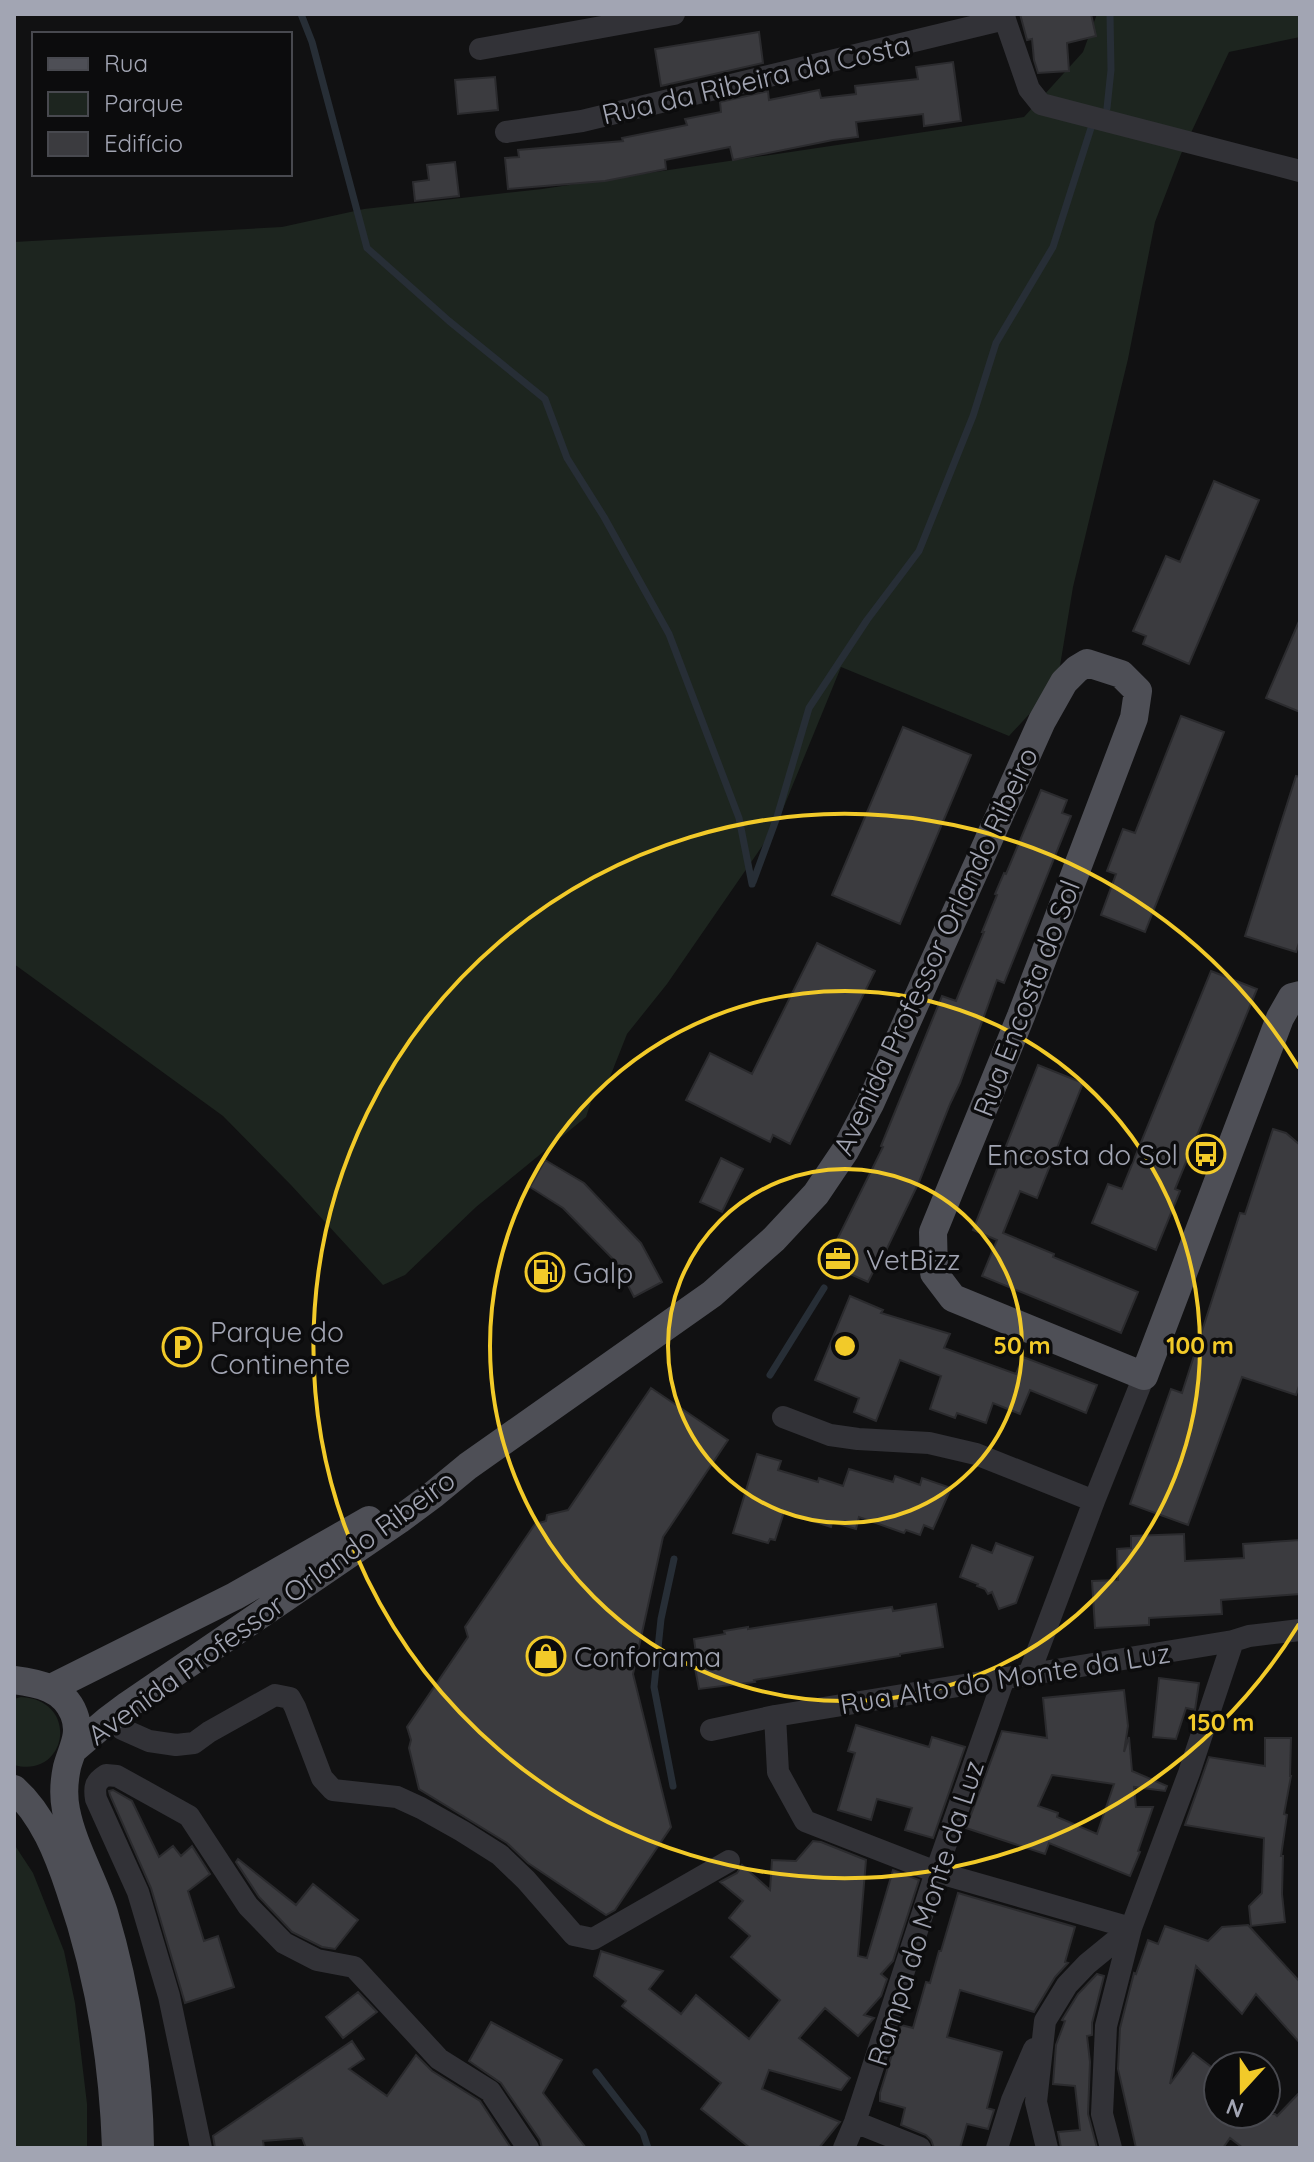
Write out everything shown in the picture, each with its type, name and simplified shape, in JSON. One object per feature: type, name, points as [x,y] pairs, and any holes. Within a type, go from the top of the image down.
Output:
[{"type":"main road","name":"Rua Encosta do Sol","points":[[1087,663],[1121,674],[1138,691],[1134,718],[1021,1016],[933,1232],[934,1273],[953,1298],[1144,1376]]},
{"type":"main road","name":"Avenida Professor Orlando Ribeiro","points":[[14,1781],[20,1784],[37,1783],[53,1776],[112,1717],[399,1520],[468,1466],[712,1294],[774,1239],[816,1194],[839,1162],[870,1104],[940,951],[1027,751],[1064,682],[1087,663]]},
{"type":"main road","points":[[1144,1376],[1280,1018],[1292,997],[1300,995]]},
{"type":"main road","name":"Avenida Professor Orlando Ribeiro","points":[[27,1683],[235,1596],[468,1466]]},
{"type":"main road","points":[[27,1683],[65,1699],[74,1714],[77,1732],[64,1795],[68,1818],[103,1911],[130,2020],[138,2088],[140,2148]]},
{"type":"main road","points":[[14,1789],[31,1808],[48,1837],[64,1872],[85,1934],[108,2037],[116,2148]]},
{"type":"street","points":[[480,49],[674,14]]},
{"type":"street","points":[[1004,17],[1029,89],[1041,104],[1300,171]]},
{"type":"street","name":"Rua da Ribeira da Costa","points":[[506,132],[582,121],[1004,17]]},
{"type":"street","points":[[1029,1674],[1144,1376]]},
{"type":"street","points":[[783,1417],[830,1435],[929,1443],[976,1454],[1094,1501]]},
{"type":"street","name":"Rua Alto do Monte da Luz","points":[[711,1730],[775,1716],[1300,1630]]},
{"type":"street","points":[[1111,2148],[1102,2114],[1106,2026],[1131,1928],[1189,1773],[1233,1641]]},
{"type":"street","name":"Rampa do Monte da Luz","points":[[844,2148],[1004,1678]]},
{"type":"street","points":[[112,1717],[122,1729],[149,1741],[176,1745],[194,1743],[275,1695],[290,1698],[322,1778],[333,1790],[397,1797],[462,1831],[500,1855],[535,1889],[574,1935],[584,1938],[593,1939],[729,1861]]},
{"type":"street","points":[[775,1716],[778,1772],[805,1821],[936,1872],[1131,1928]]},
{"type":"street","points":[[201,2148],[169,1996],[138,1892],[96,1799],[94,1788],[98,1780],[106,1775],[117,1776],[189,1816],[248,1906],[284,1943],[317,1960],[354,1967],[439,2059],[490,2091],[528,2148]]},
{"type":"street","points":[[997,2148],[1012,2100],[1045,2021],[1067,1985],[1131,1928]]},
{"type":"street","points":[[1045,2021],[1036,2102],[1047,2148]]},
{"type":"street","points":[[855,2122],[920,2148]]},
{"type":"green space","points":[[1097,14],[1300,14],[1300,37],[1229,52],[1181,154],[1155,222],[1128,359],[1073,587],[1057,684],[1009,736],[841,667],[776,826],[667,984],[627,1034],[608,1082],[593,1096],[586,1117],[476,1207],[405,1275],[383,1285],[223,1116],[14,964],[14,242],[282,227],[364,209],[542,189],[1024,117],[1083,52]]},
{"type":"green space","points":[[21,1697],[40,1701],[53,1711],[59,1724],[60,1738],[55,1751],[46,1761],[32,1767],[14,1765],[14,1699]]},
{"type":"green space","points":[[14,1844],[33,1873],[64,1951],[75,2003],[87,2104],[87,2148],[14,2148]]},
{"type":"building","points":[[1020,14],[1091,14],[1096,36],[1067,43],[1069,71],[1038,73],[1032,39],[1027,40]]},
{"type":"building","points":[[759,32],[763,63],[661,86],[655,49]]},
{"type":"building","points":[[953,62],[961,121],[924,126],[923,114],[856,122],[858,137],[733,160],[730,147],[665,160],[666,169],[605,181],[508,189],[505,158],[519,157],[518,150],[623,141],[622,138],[687,125],[685,119],[721,112],[720,102],[768,91],[769,100],[819,90],[821,98],[856,94],[855,86],[918,79],[916,67]]},
{"type":"building","points":[[495,77],[498,110],[458,114],[455,80]]},
{"type":"building","points":[[455,162],[459,196],[415,201],[413,182],[429,180],[427,165]]},
{"type":"building","points":[[1214,481],[1259,500],[1189,664],[1143,644],[1146,636],[1133,631],[1166,556],[1180,562]]},
{"type":"building","points":[[1300,619],[1300,712],[1266,698]]},
{"type":"building","points":[[1181,716],[1224,732],[1145,932],[1101,915],[1116,874],[1107,871],[1123,829],[1135,833]]},
{"type":"building","points":[[903,727],[971,755],[900,924],[832,895]]},
{"type":"building","points":[[1296,776],[1300,777],[1300,940],[1296,952],[1245,936]]},
{"type":"building","points":[[1041,790],[1067,800],[1062,813],[1071,816],[1004,983],[997,980],[960,1083],[919,1182],[868,1282],[823,1262],[831,1252],[883,1147],[942,996],[956,1001],[984,932],[995,894]]},
{"type":"building","points":[[817,943],[875,971],[790,1144],[773,1135],[770,1142],[686,1100],[710,1053],[752,1074]]},
{"type":"building","points":[[1211,971],[1257,989],[1175,1189],[1180,1191],[1156,1250],[1092,1223],[1108,1184],[1122,1189]]},
{"type":"building","points":[[1038,1065],[1083,1083],[1037,1198],[1020,1191],[1003,1233],[1138,1292],[1121,1333],[982,1276],[997,1240],[973,1230]]},
{"type":"building","points":[[1273,1129],[1286,1133],[1300,1145],[1300,1383],[1296,1395],[1242,1377],[1188,1525],[1130,1504],[1171,1389],[1182,1393],[1240,1213],[1245,1214]]},
{"type":"building","points":[[721,1158],[743,1169],[722,1212],[700,1202]]},
{"type":"building","points":[[545,1160],[584,1183],[641,1243],[662,1282],[634,1297],[616,1262],[563,1208],[530,1187]]},
{"type":"building","points":[[850,1296],[883,1310],[881,1313],[950,1334],[944,1348],[1016,1374],[1023,1357],[1097,1385],[1086,1413],[1030,1390],[1020,1414],[993,1403],[986,1423],[957,1413],[955,1418],[930,1409],[941,1376],[900,1360],[876,1421],[854,1412],[859,1398],[815,1380]]},
{"type":"building","name":"Conforama","points":[[651,1388],[728,1440],[663,1537],[633,1674],[671,1827],[615,1910],[606,1915],[528,1863],[507,1843],[419,1789],[407,1727],[468,1637],[465,1627],[535,1524],[546,1521],[547,1515],[568,1510]]},
{"type":"building","points":[[757,1454],[781,1461],[778,1470],[818,1482],[819,1478],[843,1486],[849,1469],[893,1482],[895,1476],[920,1485],[922,1478],[951,1488],[933,1529],[924,1525],[920,1535],[906,1530],[904,1533],[859,1517],[856,1529],[832,1522],[831,1527],[784,1512],[775,1540],[770,1539],[768,1543],[733,1533]]},
{"type":"building","points":[[1184,1534],[1185,1561],[1244,1558],[1243,1544],[1300,1540],[1300,1594],[1221,1600],[1222,1614],[1149,1618],[1149,1625],[1095,1628],[1092,1581],[1118,1580],[1117,1549],[1131,1548],[1131,1536]]},
{"type":"building","points":[[996,1543],[1033,1557],[1016,1603],[999,1609],[992,1592],[988,1594],[978,1584],[960,1577],[972,1545],[992,1553]]},
{"type":"building","points":[[936,1604],[943,1647],[755,1682],[699,1689],[694,1639],[748,1627]]},
{"type":"building","points":[[1159,1678],[1199,1683],[1195,1710],[1186,1708],[1176,1739],[1153,1737]]},
{"type":"building","points":[[1124,1690],[1128,1726],[1124,1752],[1129,1737],[1132,1771],[1167,1786],[1165,1791],[1134,1787],[1136,1807],[1153,1807],[1130,1876],[1049,1843],[1045,1854],[966,1828],[1002,1731],[1047,1738],[1043,1698]],"holes":[[[1052,1775],[1114,1784],[1097,1834],[1038,1806]]]},
{"type":"building","points":[[856,1725],[929,1747],[932,1737],[965,1747],[933,1838],[905,1830],[912,1808],[877,1799],[871,1820],[838,1810],[855,1753],[848,1751]]},
{"type":"building","points":[[1265,1738],[1291,1738],[1291,1776],[1281,1856],[1285,1922],[1251,1926],[1249,1906],[1262,1893],[1264,1838],[1185,1825],[1209,1757],[1265,1766]]},
{"type":"building","points":[[113,1790],[132,1801],[159,1857],[173,1846],[181,1856],[192,1846],[210,1874],[188,1891],[204,1941],[218,1936],[234,1987],[185,2003],[151,1888],[110,1795],[109,1791]]},
{"type":"building","points":[[813,1841],[866,1860],[858,1956],[867,1958],[893,1870],[919,1880],[893,1961],[881,1974],[887,1979],[881,1996],[864,2015],[874,2018],[858,2036],[825,2008],[799,2038],[850,2078],[841,2090],[769,2070],[762,2089],[840,2122],[819,2148],[750,2148],[701,2109],[721,2083],[622,2006],[626,2001],[594,1976],[601,1951],[663,1971],[649,1989],[681,2014],[696,1995],[749,2039],[780,2000],[731,1957],[750,1936],[729,1918],[743,1901],[720,1882],[737,1873],[742,1865],[770,1890],[772,1860],[796,1861]]},
{"type":"building","points":[[238,1859],[296,1905],[313,1884],[358,1920],[335,1949],[322,1947],[292,1932],[259,1897],[236,1862]]},
{"type":"building","points":[[958,1893],[1075,1927],[1065,1962],[1068,1963],[1055,1977],[1034,2012],[960,1990],[947,2037],[1002,2052],[987,2108],[994,2110],[988,2129],[967,2124],[960,2148],[934,2148],[926,2135],[901,2125],[905,2108],[880,2101],[880,2093],[901,2025],[913,2028]]},
{"type":"building","points":[[1248,1925],[1300,1982],[1300,2043],[1256,1994],[1242,2014],[1196,1966],[1170,2084],[1193,2053],[1202,2060],[1202,2130],[1282,2130],[1282,2111],[1300,2092],[1300,2148],[1243,2148],[1230,2138],[1223,2148],[1136,2148],[1118,2069],[1120,2028],[1134,1973],[1148,1940],[1158,1944],[1165,1926],[1208,1941],[1222,1927]]},
{"type":"building","points":[[1097,1974],[1104,1976],[1092,2035],[1087,2036],[1090,2062],[1088,2114],[1097,2148],[1061,2148],[1058,2132],[1080,2130],[1075,2086],[1053,2084],[1056,2045],[1065,2021],[1062,2020],[1078,1994]]},
{"type":"building","points":[[358,1992],[377,2012],[343,2038],[326,2017]]},
{"type":"building","points":[[491,2022],[562,2060],[543,2093],[586,2148],[542,2148],[540,2140],[501,2083],[469,2061]]},
{"type":"building","points":[[352,2041],[364,2059],[349,2069],[387,2096],[416,2055],[432,2071],[480,2101],[511,2148],[306,2148],[302,2138],[263,2141],[264,2148],[215,2148],[213,2136]]},
{"type":"waterway","points":[[301,14],[312,42],[367,248],[449,321],[545,399],[567,458],[604,517],[669,634],[739,818],[752,884]]},
{"type":"waterway","points":[[1107,108],[1111,70],[1110,14]]},
{"type":"waterway","points":[[753,882],[777,817],[809,708],[867,620],[919,551],[973,416],[996,343],[1053,247],[1091,128]]},
{"type":"waterway","points":[[770,1375],[824,1288]]},
{"type":"waterway","points":[[673,1786],[654,1687],[661,1619],[674,1559]]},
{"type":"waterway","points":[[596,2072],[643,2133],[648,2148]]},
{"type":"place","name":"Encosta do Sol","points":[[1206,1154]]},
{"type":"place","name":"VetBizz","points":[[838,1259]]},
{"type":"place","name":"Galp","points":[[545,1272]]},
{"type":"place","name":"Parque do Continente","points":[[182,1347]]},
{"type":"place","name":"Conforama","points":[[546,1656]]}]
